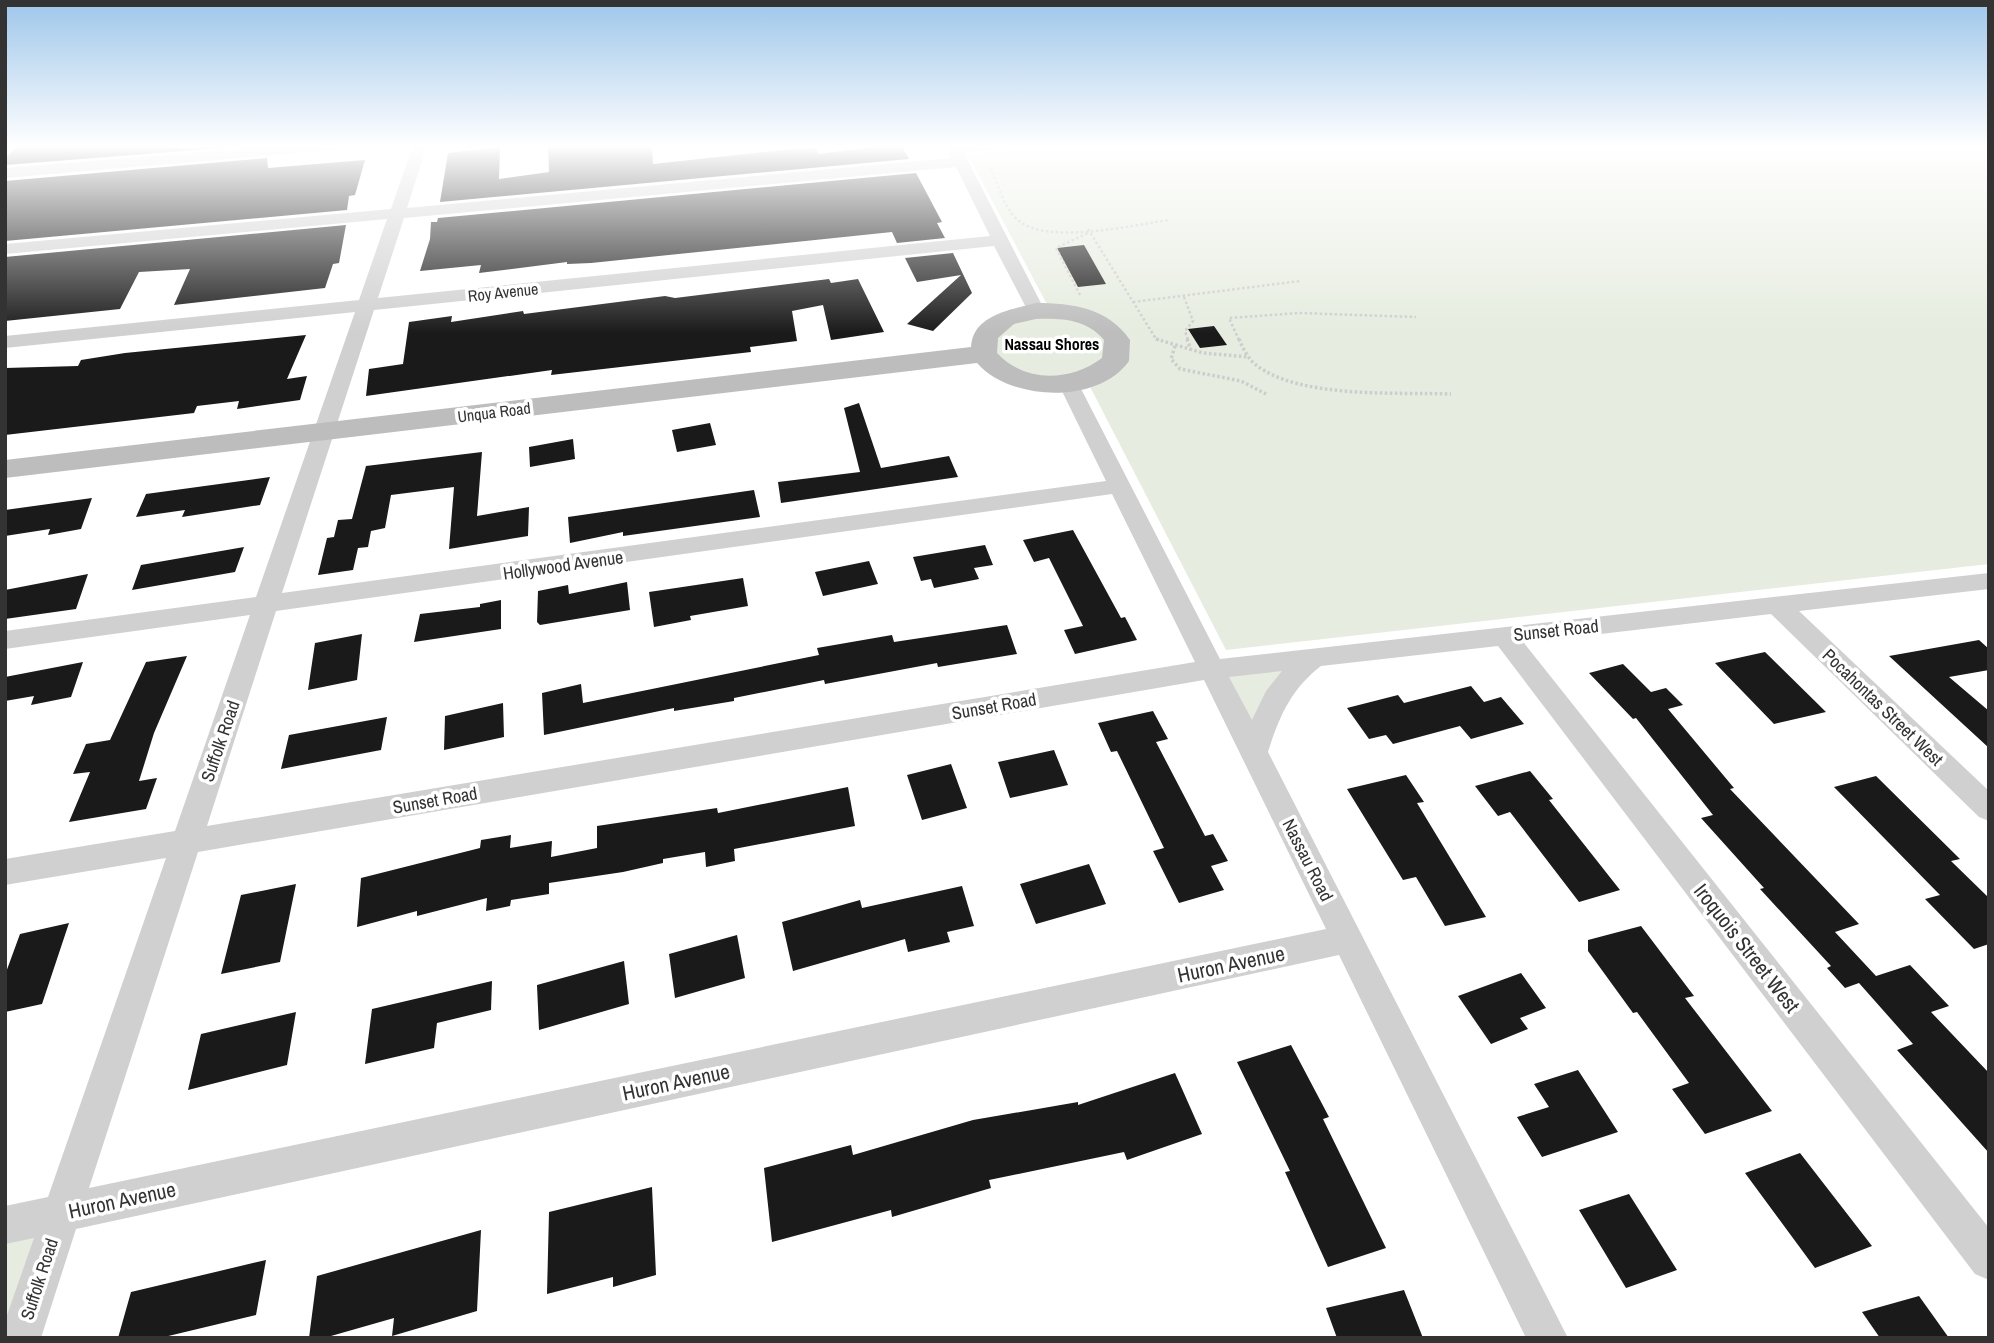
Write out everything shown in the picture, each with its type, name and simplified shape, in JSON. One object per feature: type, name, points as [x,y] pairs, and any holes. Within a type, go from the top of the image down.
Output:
[{"type":"street","name":"Suffolk Road","points":[[20,1338],[399,208]]},
{"type":"street","points":[[5,249],[454,208]]},
{"type":"street","points":[[984,208],[1036,311]]},
{"type":"street","name":"Roy Avenue","points":[[5,342],[1000,240]]},
{"type":"street","points":[[1036,311],[1068,312],[1090,318],[1113,334],[1118,354],[1101,372],[1068,383],[1041,383],[1015,378],[995,367],[984,354],[983,341],[990,329],[1004,319],[1036,311]]},
{"type":"street","name":"Unqua Road","points":[[5,469],[984,354]]},
{"type":"street","name":"Nassau Road","points":[[1068,383],[1548,1338]]},
{"type":"street","name":"Hollywood Avenue","points":[[5,640],[1120,486]]},
{"type":"street","name":"Sunset Road","points":[[5,872],[1212,669],[1989,581]]},
{"type":"street","name":"Pocahontas Street West","points":[[1777,605],[1989,809]]},
{"type":"street","name":"Iroquois Street West","points":[[1505,636],[1989,1261]]},
{"type":"street","points":[[1254,752],[1275,695],[1291,674],[1315,657]]},
{"type":"street","name":"Huron Avenue","points":[[5,1225],[1348,939]]},
{"type":"path","points":[[1011,208],[1018,220],[1048,230],[1089,230],[1169,220]]},
{"type":"path","points":[[1089,230],[1156,339],[1218,356],[1248,357]]},
{"type":"path","points":[[1089,230],[1056,248],[1090,318]]},
{"type":"path","points":[[1133,302],[1300,281]]},
{"type":"path","points":[[1184,297],[1193,321],[1185,331],[1191,350]]},
{"type":"path","points":[[1416,317],[1299,313],[1229,318],[1248,357],[1263,370],[1280,378],[1309,385],[1451,394]]},
{"type":"path","points":[[1175,346],[1171,359],[1180,369],[1241,381],[1266,394]]},
{"type":"shaded area","points":[[996,208],[1989,208],[1989,564],[1226,650],[1085,377],[1056,382],[998,367],[995,328],[1051,312]]},
{"type":"shaded area","points":[[1305,661],[1253,745],[1216,671]]},
{"type":"shaded area","points":[[50,1222],[5,1338],[5,1231]]},
{"type":"building","points":[[5,208],[347,208],[347,210],[5,241]]},
{"type":"building","points":[[548,208],[934,208],[942,222],[937,223],[945,238],[897,243],[892,232],[591,263],[567,262],[479,273],[481,265],[420,271],[430,239],[431,222],[437,222],[438,218]]},
{"type":"building","points":[[346,225],[339,263],[333,264],[325,288],[174,305],[190,269],[139,272],[120,309],[5,321],[5,257]]},
{"type":"building","points":[[1084,245],[1106,284],[1078,287],[1057,248]]},
{"type":"building","points":[[953,253],[972,293],[933,331],[907,324],[961,275],[917,282],[905,258]]},
{"type":"building","points":[[829,279],[831,283],[858,279],[884,332],[831,340],[823,305],[792,311],[797,341],[750,347],[751,352],[551,375],[552,370],[366,396],[369,369],[403,364],[409,322],[452,316],[451,322],[523,311],[524,314]]},
{"type":"building","points":[[1214,326],[1227,345],[1200,348],[1188,329]]},
{"type":"building","points":[[306,335],[287,379],[307,376],[300,400],[237,409],[239,401],[197,406],[194,413],[5,435],[5,368],[78,366],[81,360],[125,353]]},
{"type":"building","points":[[859,403],[881,468],[949,456],[958,477],[781,503],[778,482],[860,472],[844,408]]},
{"type":"building","points":[[710,423],[716,445],[677,452],[672,430]]},
{"type":"building","points":[[573,439],[575,459],[530,467],[529,447]]},
{"type":"building","points":[[482,452],[477,516],[529,507],[528,536],[449,549],[454,487],[391,495],[385,528],[371,531],[368,547],[358,548],[353,570],[318,575],[327,538],[334,537],[338,520],[352,519],[366,466]]},
{"type":"building","points":[[270,477],[260,505],[182,517],[185,510],[136,517],[146,494]]},
{"type":"building","points":[[754,490],[760,517],[623,536],[623,532],[570,543],[568,517]]},
{"type":"building","points":[[92,498],[81,529],[48,535],[50,529],[5,536],[5,510]]},
{"type":"building","points":[[1073,530],[1121,618],[1125,617],[1137,640],[1075,654],[1064,630],[1083,626],[1049,558],[1034,562],[1023,540]]},
{"type":"building","points":[[985,545],[993,565],[974,568],[979,579],[934,588],[931,579],[921,581],[913,557]]},
{"type":"building","points":[[244,547],[235,572],[132,590],[141,565]]},
{"type":"building","points":[[869,561],[878,584],[823,596],[815,572]]},
{"type":"building","points":[[88,574],[76,609],[5,619],[5,590]]},
{"type":"building","points":[[743,578],[748,606],[690,616],[691,620],[654,627],[649,592]]},
{"type":"building","points":[[627,582],[630,610],[540,625],[537,622],[538,591],[568,585],[569,594]]},
{"type":"building","points":[[501,600],[501,629],[414,642],[420,614],[480,607],[480,604]]},
{"type":"building","points":[[1007,625],[1017,654],[938,667],[937,663],[825,684],[824,680],[734,698],[734,701],[674,711],[674,708],[544,735],[542,693],[581,684],[583,703],[819,655],[817,648],[892,635],[894,642]]},
{"type":"building","points":[[362,634],[357,680],[308,690],[315,643]]},
{"type":"building","points":[[1979,640],[1989,649],[1989,670],[1949,677],[1989,711],[1989,748],[1889,656]]},
{"type":"building","points":[[1765,652],[1826,712],[1774,724],[1715,663]]},
{"type":"building","points":[[187,656],[154,733],[139,781],[157,778],[146,809],[69,822],[90,772],[73,774],[86,744],[110,740],[146,662]]},
{"type":"building","points":[[83,662],[71,697],[31,705],[34,696],[5,701],[5,677]]},
{"type":"building","points":[[1623,664],[1651,692],[1666,688],[1683,705],[1668,709],[1734,788],[1730,789],[1859,924],[1835,932],[1876,976],[1910,965],[1949,1006],[1931,1012],[1989,1073],[1989,1153],[1897,1050],[1913,1044],[1859,983],[1845,988],[1827,968],[1831,966],[1760,889],[1764,888],[1701,818],[1713,815],[1636,718],[1633,719],[1589,673]]},
{"type":"building","points":[[1471,686],[1484,702],[1501,697],[1524,724],[1471,739],[1460,726],[1393,744],[1386,735],[1369,739],[1347,708],[1398,695],[1404,703]]},
{"type":"building","points":[[503,703],[504,737],[444,750],[445,716]]},
{"type":"building","points":[[1153,711],[1168,739],[1156,742],[1205,836],[1213,834],[1228,861],[1211,866],[1224,890],[1179,903],[1153,851],[1164,848],[1117,751],[1111,752],[1098,723]]},
{"type":"building","points":[[387,717],[381,750],[281,769],[289,735]]},
{"type":"building","points":[[1054,750],[1068,785],[1010,798],[998,762]]},
{"type":"building","points":[[951,764],[967,808],[922,820],[907,775]]},
{"type":"building","points":[[1530,771],[1553,799],[1549,800],[1620,890],[1579,902],[1510,812],[1498,816],[1475,786]]},
{"type":"building","points":[[1406,775],[1424,802],[1417,803],[1486,917],[1445,926],[1416,877],[1403,880],[1347,789]]},
{"type":"building","points":[[1876,776],[1960,859],[1951,861],[1989,898],[1989,944],[1974,949],[1925,899],[1940,895],[1834,787]]},
{"type":"building","points":[[848,787],[855,826],[734,849],[735,861],[706,867],[705,852],[663,859],[663,863],[623,872],[549,883],[549,894],[511,900],[510,906],[486,911],[487,898],[417,916],[417,911],[357,927],[361,878],[480,848],[481,840],[511,835],[510,848],[552,841],[551,857],[597,848],[597,826],[717,808],[718,813]]},
{"type":"building","points":[[1089,864],[1106,904],[1036,924],[1020,884]]},
{"type":"building","points":[[296,884],[280,962],[221,974],[241,895]]},
{"type":"building","points":[[962,886],[974,926],[947,932],[950,942],[908,952],[905,939],[793,971],[782,922],[860,900],[862,908]]},
{"type":"building","points":[[69,923],[42,1004],[5,1012],[5,975],[20,934]]},
{"type":"building","points":[[1641,926],[1694,996],[1685,998],[1772,1111],[1705,1134],[1672,1089],[1689,1083],[1588,951],[1588,940]]},
{"type":"building","points":[[737,935],[745,978],[675,998],[669,954]]},
{"type":"building","points":[[624,961],[629,1004],[539,1030],[537,985]]},
{"type":"building","points":[[1521,973],[1546,1008],[1520,1018],[1528,1029],[1491,1044],[1458,996]]},
{"type":"building","points":[[492,981],[491,1010],[437,1023],[434,1048],[365,1064],[372,1009]]},
{"type":"building","points":[[296,1012],[287,1065],[188,1090],[201,1034]]},
{"type":"building","points":[[1291,1045],[1329,1117],[1323,1119],[1386,1248],[1328,1267],[1285,1172],[1290,1171],[1237,1062]]},
{"type":"building","points":[[1578,1070],[1618,1132],[1542,1157],[1517,1117],[1549,1107],[1534,1084]]},
{"type":"building","points":[[1175,1073],[1202,1134],[1127,1160],[1124,1152],[989,1180],[991,1188],[892,1217],[891,1210],[772,1242],[764,1168],[851,1145],[853,1155],[973,1120],[1078,1102],[1078,1105]]},
{"type":"building","points":[[1800,1153],[1872,1246],[1815,1268],[1745,1173]]},
{"type":"building","points":[[652,1187],[656,1275],[613,1287],[613,1277],[547,1294],[549,1212]]},
{"type":"building","points":[[1629,1194],[1677,1270],[1626,1288],[1579,1210]]},
{"type":"building","points":[[481,1230],[477,1311],[392,1336],[394,1318],[324,1338],[309,1338],[317,1276]]},
{"type":"building","points":[[266,1260],[256,1315],[160,1338],[118,1338],[131,1292]]},
{"type":"building","points":[[1404,1290],[1423,1338],[1337,1338],[1326,1308]]},
{"type":"building","points":[[1919,1296],[1949,1338],[1880,1338],[1862,1312]]},
{"type":"district","name":"Nassau Shores","points":[[1052,344]]}]
